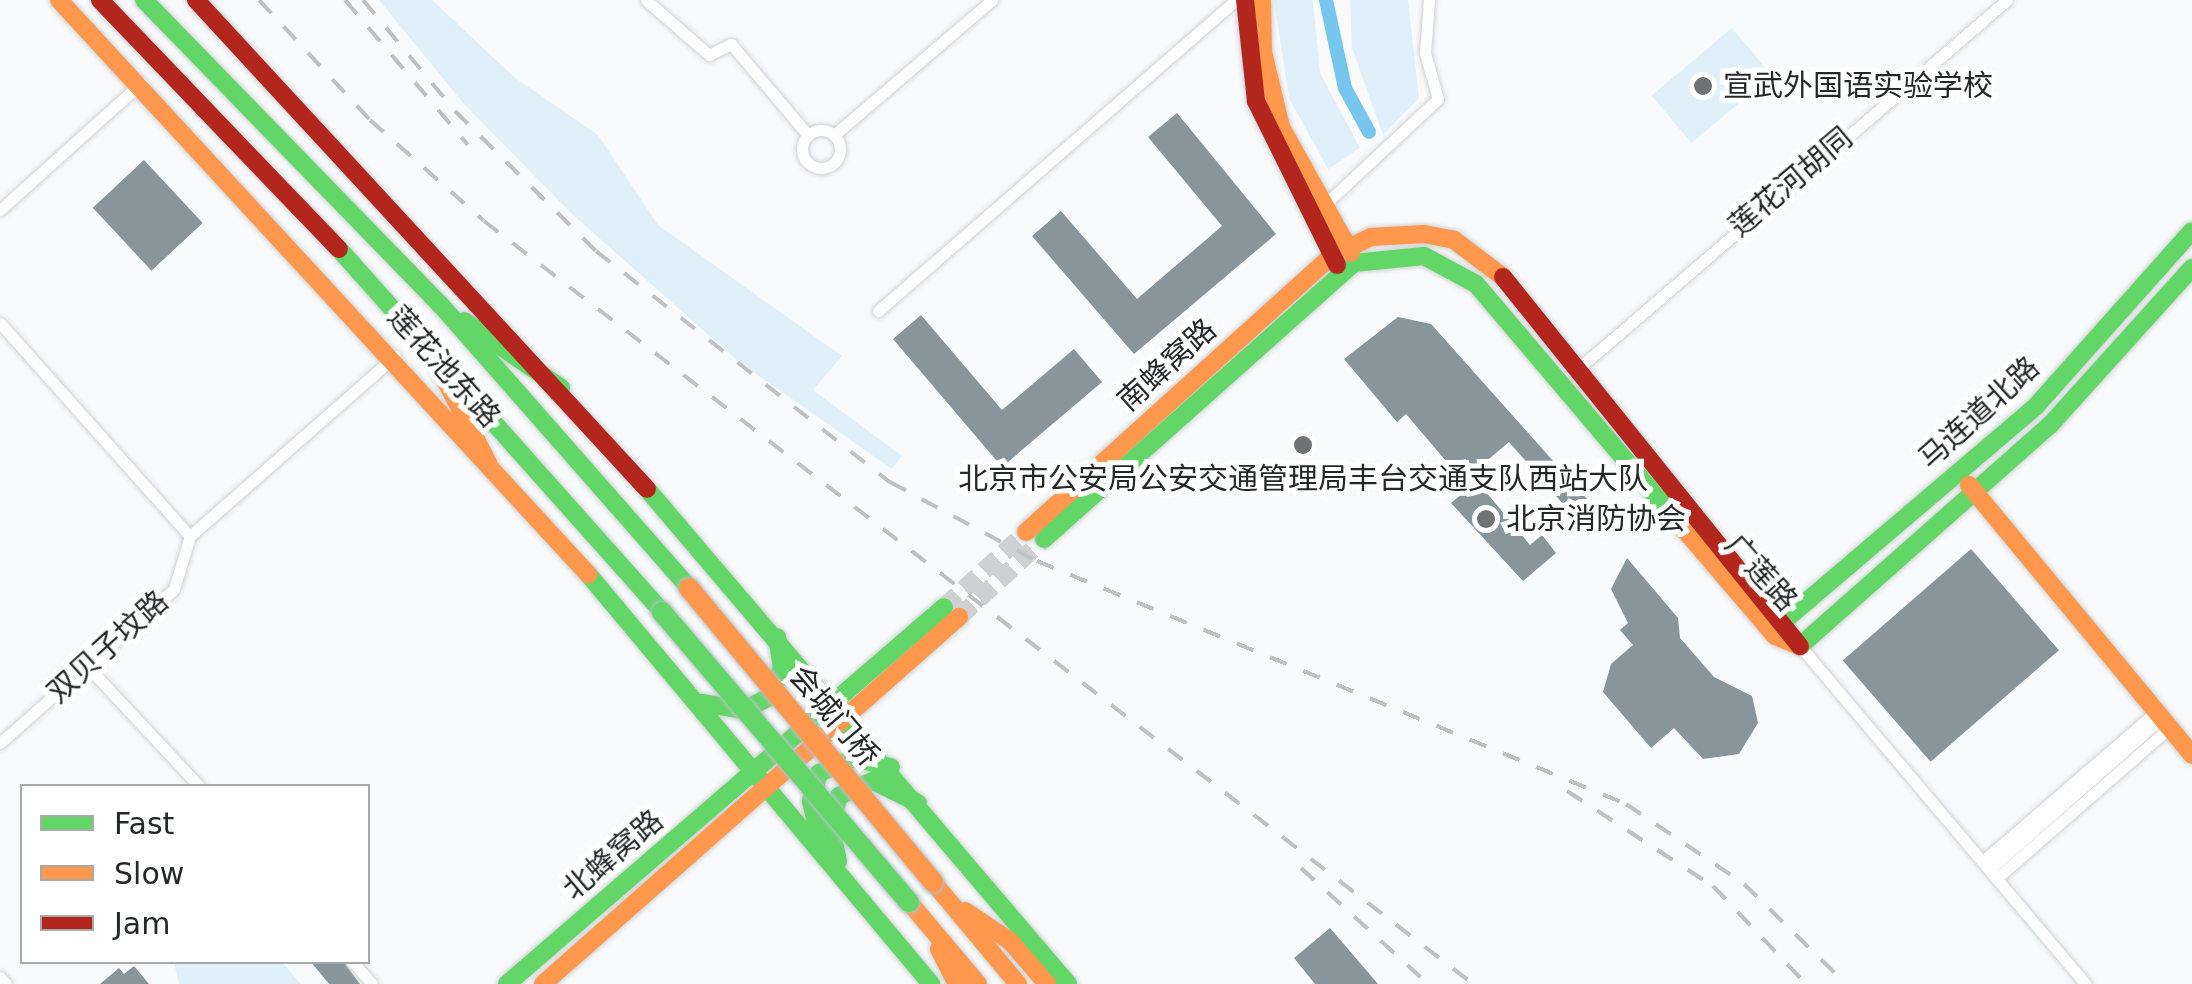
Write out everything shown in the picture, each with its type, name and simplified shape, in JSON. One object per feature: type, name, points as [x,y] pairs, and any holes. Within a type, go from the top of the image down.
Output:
[{"type":"main road","name":"莲花池东路","points":[[59,0],[395,356],[702,703],[822,846]]},
{"type":"main road","name":"莲花池东路","points":[[100,0],[424,337],[925,921]]},
{"type":"main road","name":"莲花池东路","points":[[144,0],[439,303],[689,588]]},
{"type":"main road","points":[[196,0],[561,388],[776,632],[923,806],[1058,980]]},
{"type":"main road","points":[[1245,0],[1256,101],[1320,209]]},
{"type":"main road","points":[[1262,0],[1273,102],[1344,259]]},
{"type":"main road","name":"马连道北路","points":[[1786,619],[1959,474],[2073,368],[2192,232]]},
{"type":"main road","name":"广莲路","points":[[1344,259],[1424,234],[1454,240],[1502,276],[1786,619],[1800,646]]},
{"type":"main road","name":"广莲路","points":[[1344,259],[1404,254],[1460,270],[1776,636],[1800,646]]},
{"type":"main road","name":"南蜂窝路","points":[[1035,536],[1344,259]]},
{"type":"main road","name":"马连道北路","points":[[1800,646],[1976,494],[2094,380],[2192,268]]},
{"type":"main road","points":[[439,303],[561,388]]},
{"type":"main road","points":[[424,337],[488,462]]},
{"type":"main road","points":[[1959,474],[2192,754]]},
{"type":"main road","name":"会城门桥","points":[[689,588],[947,898]]},
{"type":"main road","points":[[765,779],[952,612]]},
{"type":"main road","points":[[702,703],[744,710],[771,696],[782,668],[776,632]]},
{"type":"main road","points":[[892,768],[854,758],[819,773],[810,801],[822,846],[931,984]]},
{"type":"main road","name":"北蜂窝路","points":[[507,984],[765,779]]},
{"type":"main road","name":"北蜂窝路","points":[[543,984],[765,779]]},
{"type":"main road","points":[[840,868],[830,824],[839,796],[873,781],[923,806]]},
{"type":"main road","points":[[947,898],[1058,980],[1082,984]]},
{"type":"main road","points":[[947,898],[1018,984]]},
{"type":"main road","points":[[925,921],[957,984]]},
{"type":"main road","points":[[925,921],[978,984]]},
{"type":"street","points":[[646,0],[710,55],[731,44],[808,136]]},
{"type":"street","points":[[808,136],[834,136],[992,0]]},
{"type":"street","points":[[878,311],[1236,0]]},
{"type":"street","points":[[1320,209],[1438,99],[1425,53],[1429,0]]},
{"type":"street","name":"莲花河胡同","points":[[1579,368],[2007,0]]},
{"type":"street","points":[[0,210],[140,84]]},
{"type":"street","points":[[808,136],[802,153],[821,168],[838,160],[834,136]]},
{"type":"street","points":[[0,323],[190,536],[395,356]]},
{"type":"street","name":"双贝子坟路","points":[[0,742],[174,590],[190,536]]},
{"type":"street","name":"广莲路","points":[[1800,646],[2086,984]]},
{"type":"street","points":[[88,666],[197,784]]},
{"type":"street","points":[[1990,870],[2164,717]]},
{"type":"street","points":[[1990,870],[2164,717]]},
{"type":"street","points":[[355,964],[372,984]]},
{"type":"street","points":[[0,977],[6,984]]},
{"type":"shaded area","points":[[379,0],[432,0],[514,77],[598,135],[658,225],[842,356],[813,390],[902,456],[892,469],[739,362],[572,214],[463,103]]},
{"type":"shaded area","points":[[1274,0],[1313,0],[1320,73],[1360,148],[1328,169],[1289,98]]},
{"type":"shaded area","points":[[1350,0],[1408,0],[1419,98],[1383,135],[1352,48]]},
{"type":"shaded area","points":[[1732,28],[1772,75],[1691,143],[1652,95]]},
{"type":"shaded area","points":[[174,964],[284,964],[301,984],[179,984]]},
{"type":"building","points":[[1177,113],[1276,234],[1134,354],[1032,236],[1061,211],[1137,299],[1222,226],[1148,137]]},
{"type":"building","points":[[144,160],[203,223],[151,271],[93,208]]},
{"type":"building","points":[[921,315],[1002,410],[1074,349],[1102,382],[1002,467],[893,339]]},
{"type":"building","points":[[1398,317],[1431,324],[1595,508],[1570,512],[1509,442],[1471,474],[1530,545],[1542,535],[1556,553],[1523,581],[1451,503],[1469,488],[1406,414],[1397,422],[1344,359]]},
{"type":"building","points":[[1971,549],[2059,650],[1931,762],[1843,661]]},
{"type":"building","points":[[1627,558],[1678,618],[1680,638],[1714,677],[1752,696],[1758,723],[1739,754],[1703,759],[1674,728],[1651,748],[1603,692],[1611,664],[1633,645],[1620,630],[1628,623],[1611,589]]},
{"type":"building","points":[[1330,928],[1378,984],[1315,984],[1294,958]]},
{"type":"building","points":[[313,964],[345,964],[360,984],[329,984]]},
{"type":"building","points":[[134,966],[149,984],[100,984],[119,968],[124,974]]},
{"type":"waterway","points":[[1326,0],[1345,88],[1369,132]]},
{"type":"tunnel","points":[[944,607],[1026,532]]},
{"type":"tunnel","points":[[959,617],[1044,539]]},
{"type":"railway","points":[[259,0],[370,120],[484,221],[1473,984]]},
{"type":"railway","points":[[345,0],[468,145]]},
{"type":"railway","points":[[363,0],[455,111],[596,251],[890,482],[1037,561],[1626,804],[1744,884],[1846,984]]},
{"type":"railway","points":[[1567,791],[1713,886],[1806,984]]},
{"type":"railway","points":[[1301,868],[1428,984]]},
{"type":"traffic: fast","points":[[144,0],[439,303],[689,588]]},
{"type":"traffic: fast","points":[[1786,619],[2036,406],[2192,231]]},
{"type":"traffic: fast","points":[[339,249],[662,612]]},
{"type":"traffic: fast","points":[[1044,539],[1354,263],[1424,256],[1476,284],[1682,527]]},
{"type":"traffic: fast","points":[[1800,646],[2050,425],[2192,268]]},
{"type":"traffic: fast","points":[[464,321],[561,388]]},
{"type":"traffic: fast","points":[[647,489],[1068,984]]},
{"type":"traffic: fast","points":[[588,574],[931,984]]},
{"type":"traffic: fast","points":[[507,984],[944,607]]},
{"type":"traffic: fast","points":[[662,612],[909,902]]},
{"type":"traffic: fast","points":[[702,703],[744,710],[771,696],[782,668],[777,637]]},
{"type":"traffic: fast","points":[[820,838],[811,801],[819,773],[854,758],[891,767]]},
{"type":"traffic: fast","points":[[838,861],[830,824],[839,796],[873,781],[918,803]]},
{"type":"traffic: slow","points":[[59,0],[588,574]]},
{"type":"traffic: slow","points":[[1262,0],[1263,52],[1281,127],[1351,253]]},
{"type":"traffic: slow","points":[[1026,532],[1333,255],[1371,237],[1424,234],[1454,240],[1503,277]]},
{"type":"traffic: slow","points":[[438,366],[488,463]]},
{"type":"traffic: slow","points":[[1969,485],[2192,755]]},
{"type":"traffic: slow","points":[[1682,527],[1775,636],[1800,646]]},
{"type":"traffic: slow","points":[[689,588],[933,882]]},
{"type":"traffic: slow","points":[[543,984],[959,617]]},
{"type":"traffic: slow","points":[[933,882],[1018,984]]},
{"type":"traffic: slow","points":[[909,902],[978,984]]},
{"type":"traffic: slow","points":[[965,911],[1010,941],[1047,984]]},
{"type":"traffic: slow","points":[[939,949],[957,984]]},
{"type":"traffic: jam","points":[[100,0],[339,249]]},
{"type":"traffic: jam","points":[[196,0],[647,489]]},
{"type":"traffic: jam","points":[[1245,0],[1256,101],[1337,265]]},
{"type":"traffic: jam","points":[[1503,277],[1800,646]]},
{"type":"place","name":"宣武外国语实验学校","points":[[1703,86]]},
{"type":"place","name":"北京市公安局公安交通管理局丰台交通支队西站大队","points":[[1303,445]]},
{"type":"place","name":"北京消防协会","points":[[1486,519]]}]
